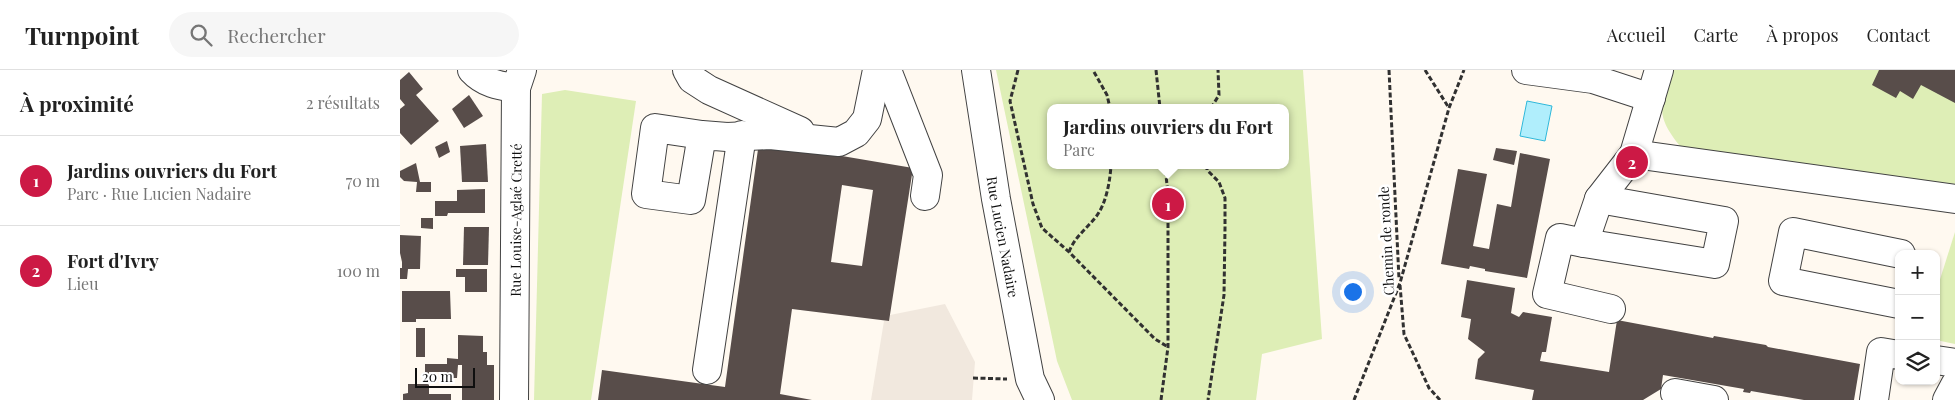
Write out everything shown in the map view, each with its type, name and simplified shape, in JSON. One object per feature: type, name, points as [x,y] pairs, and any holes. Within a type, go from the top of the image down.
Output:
[{"type":"street","name":"Rue Louise-Aglaé Cretté","points":[[472,70],[477,76],[488,82],[519,79],[514,400]]},
{"type":"street","points":[[687,70],[692,79],[709,90],[822,140]]},
{"type":"street","points":[[731,207],[646,194],[655,128],[702,135],[770,135],[839,142],[856,133],[867,119],[876,70]]},
{"type":"street","points":[[887,70],[928,174],[925,196]]},
{"type":"street","name":"Rue Lucien Nadaire","points":[[976,70],[996,199],[1030,378],[1040,400]]},
{"type":"street","points":[[1584,243],[1599,200],[1634,154],[1659,70]]},
{"type":"street","points":[[1538,71],[1593,74],[1651,98]]},
{"type":"street","points":[[691,200],[702,135]]},
{"type":"street","points":[[707,370],[742,136]]},
{"type":"street","points":[[1634,154],[1955,199]]},
{"type":"street","points":[[1599,200],[1724,221],[1715,264],[1560,238],[1547,294],[1611,309]]},
{"type":"street","points":[[1895,253],[1793,232],[1783,281],[1895,303]]},
{"type":"street","points":[[1874,400],[1881,352],[1895,354]]},
{"type":"street","points":[[1940,361],[1955,363]]},
{"type":"street","points":[[1947,400],[1955,385]]},
{"type":"street","points":[[1675,393],[1714,400]]},
{"type":"path","points":[[1018,70],[1010,101],[1033,204],[1042,228],[1069,252],[1156,339],[1168,347]]},
{"type":"path","points":[[1156,70],[1160,104]]},
{"type":"path","points":[[1213,104],[1219,95],[1218,70]]},
{"type":"path","name":"Chemin de ronde","points":[[1389,70],[1404,334],[1429,388],[1440,400]]},
{"type":"path","points":[[1425,70],[1449,108]]},
{"type":"path","points":[[1354,400],[1400,283],[1449,108],[1464,70]]},
{"type":"path","points":[[1094,72],[1107,96],[1109,104]]},
{"type":"path","points":[[1069,252],[1072,245],[1097,216],[1111,169]]},
{"type":"path","points":[[1161,400],[1168,347],[1168,195],[1165,169]]},
{"type":"path","points":[[1208,169],[1219,182],[1225,198],[1224,296],[1208,400]]},
{"type":"path","points":[[974,378],[999,379]]},
{"type":"green space","points":[[996,70],[1303,70],[1322,339],[1262,354],[1256,400],[1072,400],[1057,361]]},
{"type":"green space","points":[[1670,70],[1955,70],[1955,184],[1684,151],[1668,130],[1662,113]]},
{"type":"green space","points":[[565,90],[636,101],[591,400],[534,400],[542,94]]},
{"type":"green space","points":[[1955,232],[1955,344],[1940,341],[1940,279]]},
{"type":"shaded area","points":[[945,304],[975,362],[972,400],[871,400],[884,321],[889,321],[890,315]]},
{"type":"water","points":[[1527,101],[1552,106],[1545,141],[1520,136]]},
{"type":"building","points":[[1879,70],[1955,70],[1955,103],[1921,85],[1913,99],[1900,91],[1896,98],[1872,85]]},
{"type":"building","points":[[409,72],[423,89],[416,95],[439,121],[411,145],[400,133],[400,109],[405,105],[400,99],[400,80]]},
{"type":"building","points":[[469,95],[483,116],[464,128],[452,109]]},
{"type":"building","points":[[447,141],[450,152],[439,158],[435,147]]},
{"type":"building","points":[[759,142],[913,168],[889,321],[792,309],[780,394],[812,400],[598,400],[602,370],[725,387]],"holes":[[[842,185],[873,190],[862,266],[831,262]]]},
{"type":"building","points":[[486,144],[488,182],[462,182],[460,146]]},
{"type":"building","points":[[1496,148],[1517,151],[1514,165],[1493,160]]},
{"type":"building","points":[[1520,153],[1550,159],[1527,278],[1485,271],[1485,269],[1470,266],[1469,269],[1441,264],[1458,169],[1487,174],[1473,246],[1489,249],[1497,204],[1511,207]]},
{"type":"building","points":[[416,163],[420,182],[431,182],[431,192],[416,192],[417,182],[404,181],[400,177],[400,171]]},
{"type":"building","points":[[485,189],[485,213],[448,213],[447,216],[435,216],[435,201],[457,201],[457,190]]},
{"type":"building","points":[[421,218],[433,218],[433,229],[421,228]]},
{"type":"building","points":[[464,227],[489,227],[488,265],[463,265]]},
{"type":"building","points":[[400,235],[421,236],[420,269],[408,269],[407,279],[400,279],[402,262]]},
{"type":"building","points":[[456,269],[487,269],[487,292],[465,292],[465,277],[456,277]]},
{"type":"building","points":[[1467,280],[1515,288],[1511,313],[1519,317],[1523,312],[1552,317],[1546,352],[1542,352],[1540,361],[1609,372],[1617,320],[1713,338],[1714,336],[1766,345],[1768,347],[1860,364],[1854,400],[1804,400],[1751,391],[1750,393],[1743,392],[1744,389],[1663,375],[1661,389],[1643,400],[1532,400],[1534,390],[1475,379],[1478,359],[1485,352],[1468,339],[1471,319],[1461,317]]},
{"type":"building","points":[[402,291],[450,291],[451,319],[416,319],[416,322],[402,322]]},
{"type":"building","points":[[416,328],[425,328],[425,357],[416,357]]},
{"type":"building","points":[[458,335],[483,336],[483,352],[487,352],[487,365],[494,365],[494,400],[462,400],[462,365],[458,365],[457,378],[442,378],[443,372],[429,372],[429,394],[451,394],[451,400],[403,400],[403,394],[408,393],[408,384],[425,384],[425,364],[447,364],[447,358],[458,359]]},
{"type":"place","name":"Fort d'Ivry","points":[[1632,162]]},
{"type":"place","name":"Jardins ouvriers du Fort","points":[[1168,204]]}]
